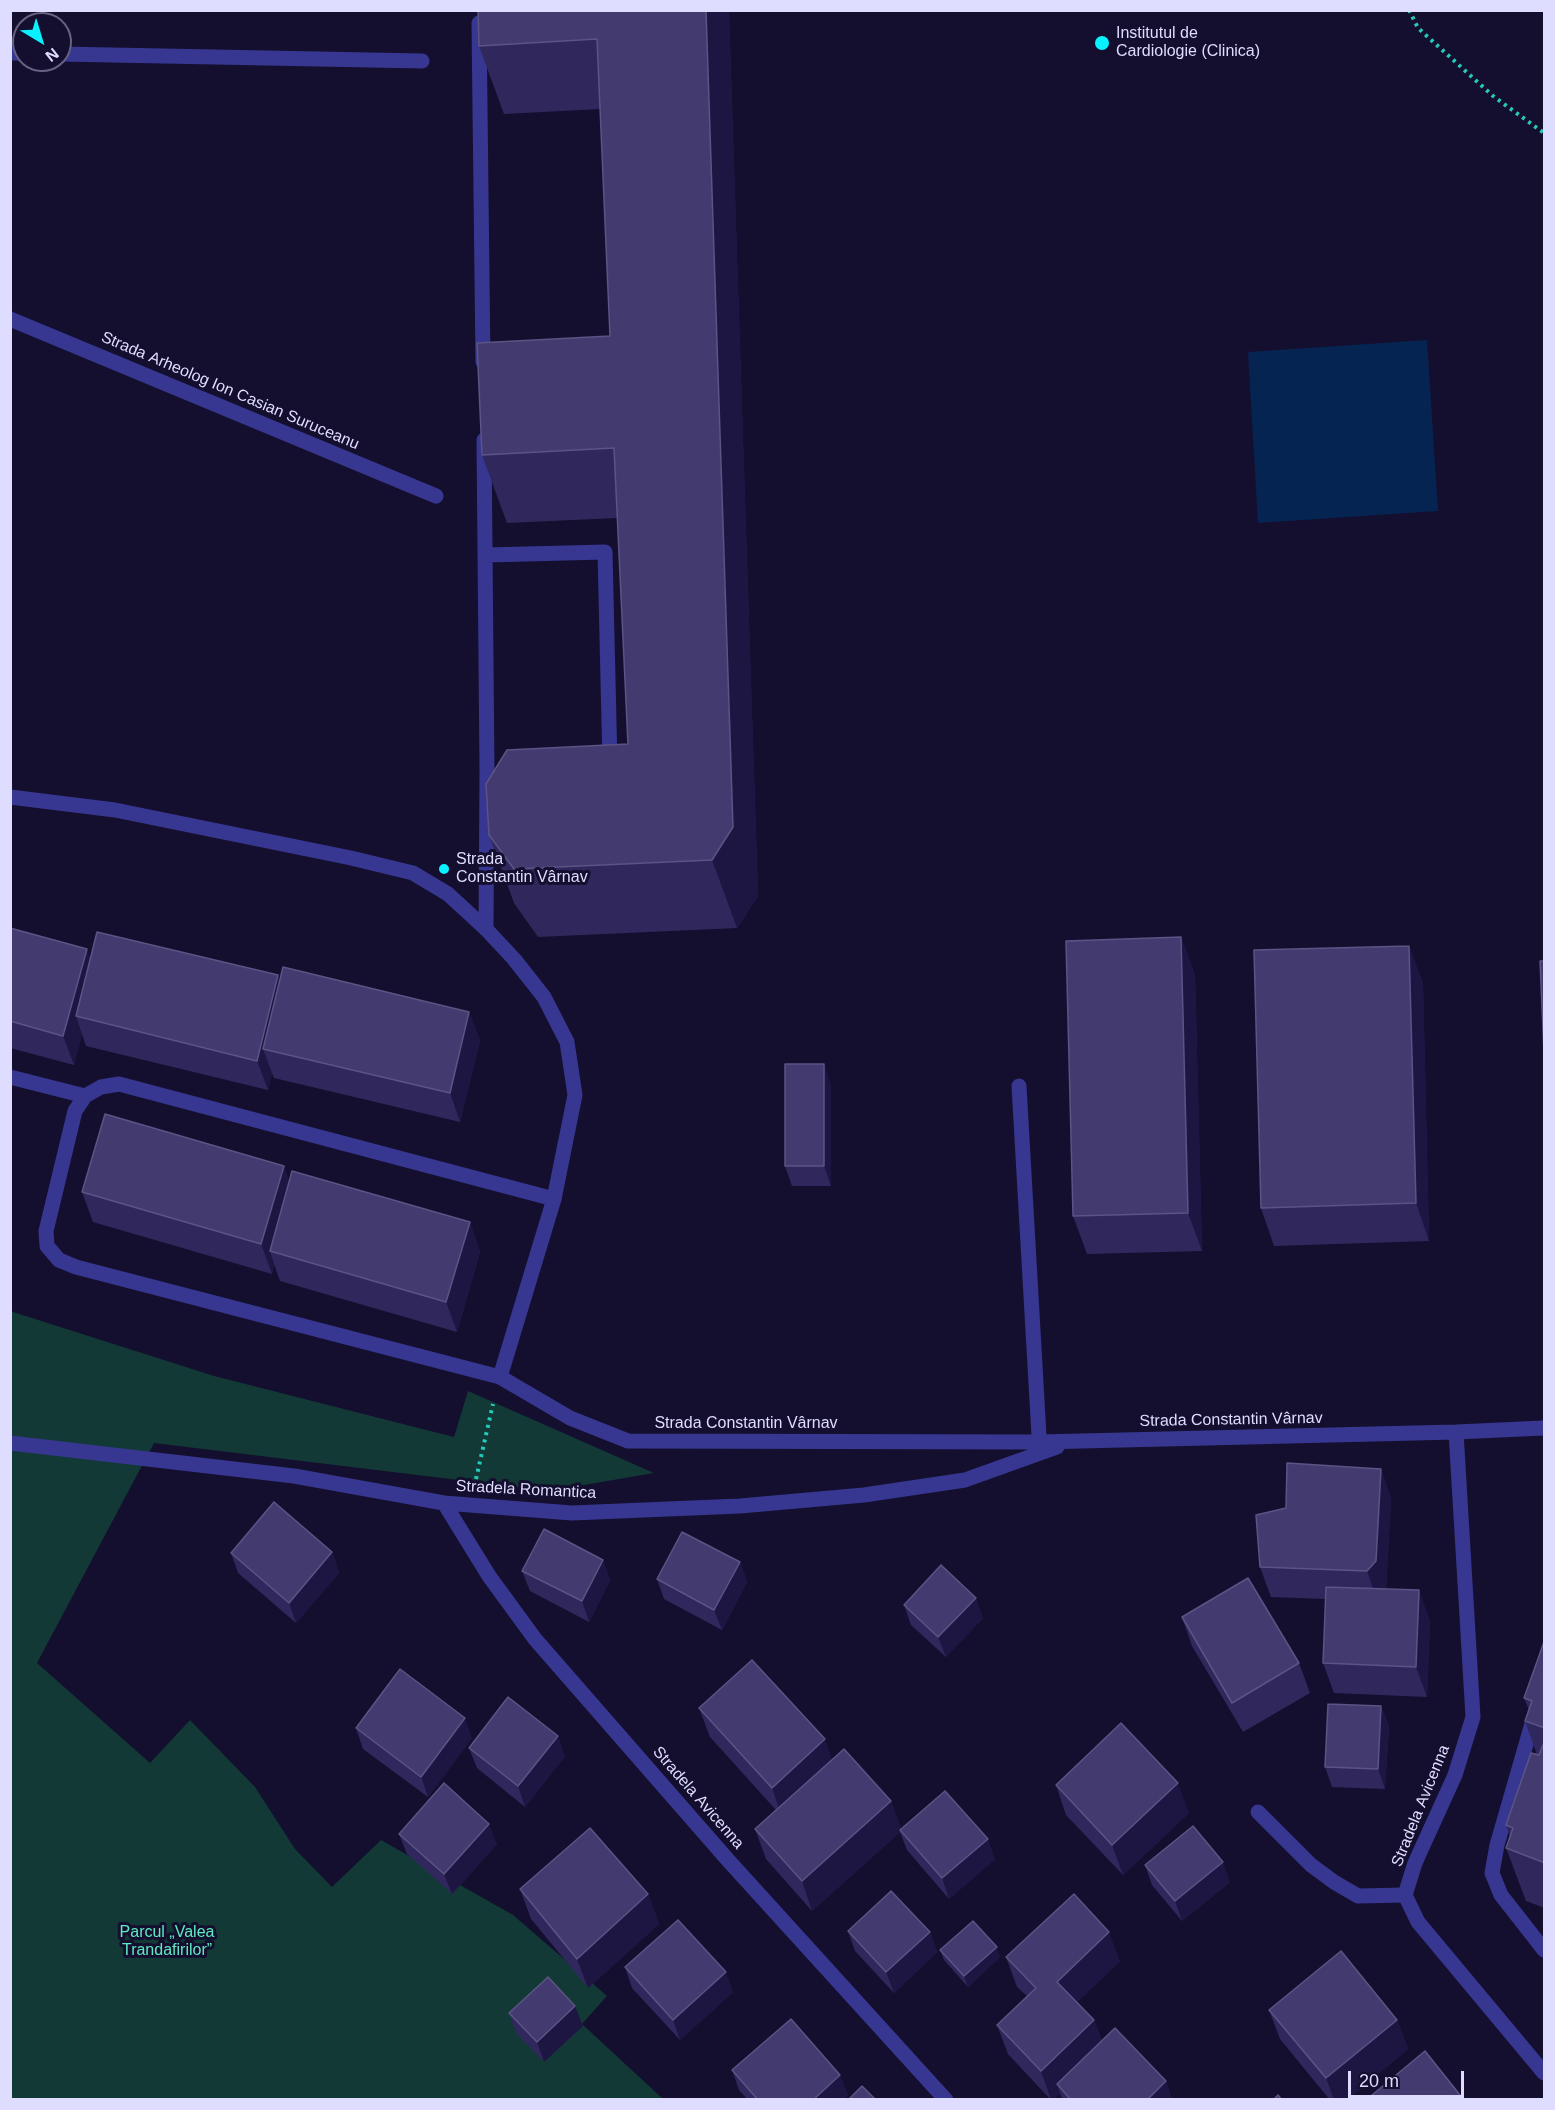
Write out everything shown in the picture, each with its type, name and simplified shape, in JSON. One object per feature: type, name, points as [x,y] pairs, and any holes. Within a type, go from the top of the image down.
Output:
[{"type":"street","points":[[479,23],[483,378]]},
{"type":"street","points":[[72,54],[422,61]]},
{"type":"street","name":"Strada Arheolog Ion Casian Suruceanu","points":[[10,319],[436,496]]},
{"type":"street","points":[[483,425],[493,770],[486,929]]},
{"type":"street","points":[[485,555],[605,552],[610,767],[599,767]]},
{"type":"street","points":[[10,797],[115,810],[351,858],[413,873],[448,894],[514,959],[544,997],[567,1042],[575,1095],[554,1199],[500,1377]]},
{"type":"street","points":[[10,1077],[85,1096],[101,1087],[119,1084],[554,1199]]},
{"type":"street","points":[[1019,1086],[1040,1448]]},
{"type":"street","name":"Strada Constantin Vârnav","points":[[85,1096],[75,1111],[46,1231],[47,1246],[59,1260],[76,1267],[500,1377],[570,1418],[628,1441],[1040,1448]]},
{"type":"street","name":"Strada Constantin Vârnav","points":[[1071,1442],[1545,1428]]},
{"type":"street","name":"Stradela Avicenna","points":[[1406,1895],[1415,1863],[1455,1775],[1473,1718],[1456,1432]]},
{"type":"street","name":"Stradela Romantica","points":[[10,1443],[294,1476],[444,1503],[572,1513],[740,1506],[852,1496],[965,1480],[1040,1448],[1071,1442]]},
{"type":"street","name":"Stradela Avicenna","points":[[444,1503],[489,1576],[535,1639],[727,1859],[946,2100]]},
{"type":"street","points":[[1545,1682],[1497,1845],[1492,1873],[1501,1895],[1545,1950]]},
{"type":"street","points":[[1258,1812],[1311,1865],[1358,1896],[1406,1895],[1418,1922],[1545,2073]]},
{"type":"path","points":[[1409,10],[1418,28],[1493,96],[1545,133]]},
{"type":"path","points":[[470,1506],[500,1377]]},
{"type":"green space","name":"Parcul „Valea Trandafirilor”","points":[[10,1311],[214,1376],[454,1437],[468,1391],[654,1473],[549,1491],[154,1443],[37,1663],[150,1763],[190,1720],[255,1787],[295,1849],[332,1887],[381,1840],[513,1915],[607,1996],[582,2024],[663,2099],[11,2099]]},
{"type":"water","points":[[1427,340],[1438,511],[1258,523],[1248,352]]},
{"type":"building","points":[[478,10],[706,10],[733,827],[712,860],[514,869],[489,835],[486,784],[507,750],[628,744],[614,448],[482,455],[477,343],[610,336],[597,39],[479,46]]},
{"type":"building","points":[[10,928],[87,949],[63,1036],[10,1021]]},
{"type":"building","points":[[97,932],[278,975],[257,1061],[76,1016]]},
{"type":"building","points":[[1181,937],[1188,1213],[1073,1216],[1066,941]]},
{"type":"building","points":[[1409,946],[1416,1203],[1261,1208],[1254,950]]},
{"type":"building","points":[[1540,961],[1545,961],[1545,1076]]},
{"type":"building","points":[[283,967],[469,1012],[450,1093],[263,1049]]},
{"type":"building","points":[[785,1064],[824,1064],[824,1166],[785,1166]]},
{"type":"building","points":[[105,1114],[284,1166],[261,1244],[82,1192]]},
{"type":"building","points":[[292,1171],[470,1222],[446,1302],[270,1251]]},
{"type":"building","points":[[1287,1463],[1381,1469],[1376,1561],[1367,1571],[1260,1567],[1256,1515],[1286,1508]]},
{"type":"building","points":[[274,1502],[332,1552],[289,1603],[231,1553]]},
{"type":"building","points":[[544,1529],[603,1560],[582,1601],[522,1571]]},
{"type":"building","points":[[682,1532],[740,1562],[714,1610],[657,1579]]},
{"type":"building","points":[[941,1565],[976,1598],[938,1637],[904,1605]]},
{"type":"building","points":[[1248,1578],[1299,1663],[1232,1703],[1182,1617]]},
{"type":"building","points":[[1326,1587],[1419,1590],[1416,1667],[1323,1663]]},
{"type":"building","points":[[1545,1639],[1545,1728],[1525,1721],[1532,1701],[1524,1698]]},
{"type":"building","points":[[752,1660],[825,1739],[772,1788],[699,1708]]},
{"type":"building","points":[[400,1669],[465,1718],[421,1777],[356,1728]]},
{"type":"building","points":[[508,1697],[558,1736],[518,1786],[469,1748]]},
{"type":"building","points":[[1328,1704],[1381,1706],[1378,1769],[1325,1767]]},
{"type":"building","points":[[1121,1723],[1178,1783],[1112,1845],[1056,1785]]},
{"type":"building","points":[[1545,1740],[1545,1863],[1506,1848],[1513,1828],[1506,1825],[1531,1753],[1539,1755]]},
{"type":"building","points":[[844,1749],[891,1801],[802,1881],[755,1829]]},
{"type":"building","points":[[444,1783],[489,1824],[444,1874],[399,1834]]},
{"type":"building","points":[[945,1791],[988,1839],[942,1878],[900,1830]]},
{"type":"building","points":[[1193,1826],[1223,1862],[1175,1901],[1145,1865]]},
{"type":"building","points":[[590,1828],[648,1894],[577,1959],[520,1889]]},
{"type":"building","points":[[891,1891],[930,1932],[886,1972],[848,1931]]},
{"type":"building","points":[[1074,1894],[1109,1932],[1057,1982],[1094,2020],[1041,2071],[997,2025],[1036,1988],[1006,1957]]},
{"type":"building","points":[[678,1920],[726,1972],[673,2020],[625,1967]]},
{"type":"building","points":[[973,1921],[997,1947],[964,1976],[940,1950]]},
{"type":"building","points":[[1341,1951],[1397,2020],[1326,2078],[1269,2010]]},
{"type":"building","points":[[548,1977],[575,2006],[537,2042],[509,2013]]},
{"type":"building","points":[[791,2019],[840,2075],[813,2100],[758,2100],[732,2070]]},
{"type":"building","points":[[1115,2028],[1166,2081],[1147,2100],[1071,2100],[1057,2084]]},
{"type":"building","points":[[1425,2051],[1464,2100],[1366,2100]]},
{"type":"building","points":[[862,2086],[876,2100],[848,2100]]},
{"type":"place","name":"Institutul de Cardiologie (Clinica)","points":[[1102,43]]},
{"type":"place","name":"Strada Constantin Vârnav","points":[[444,869]]}]
